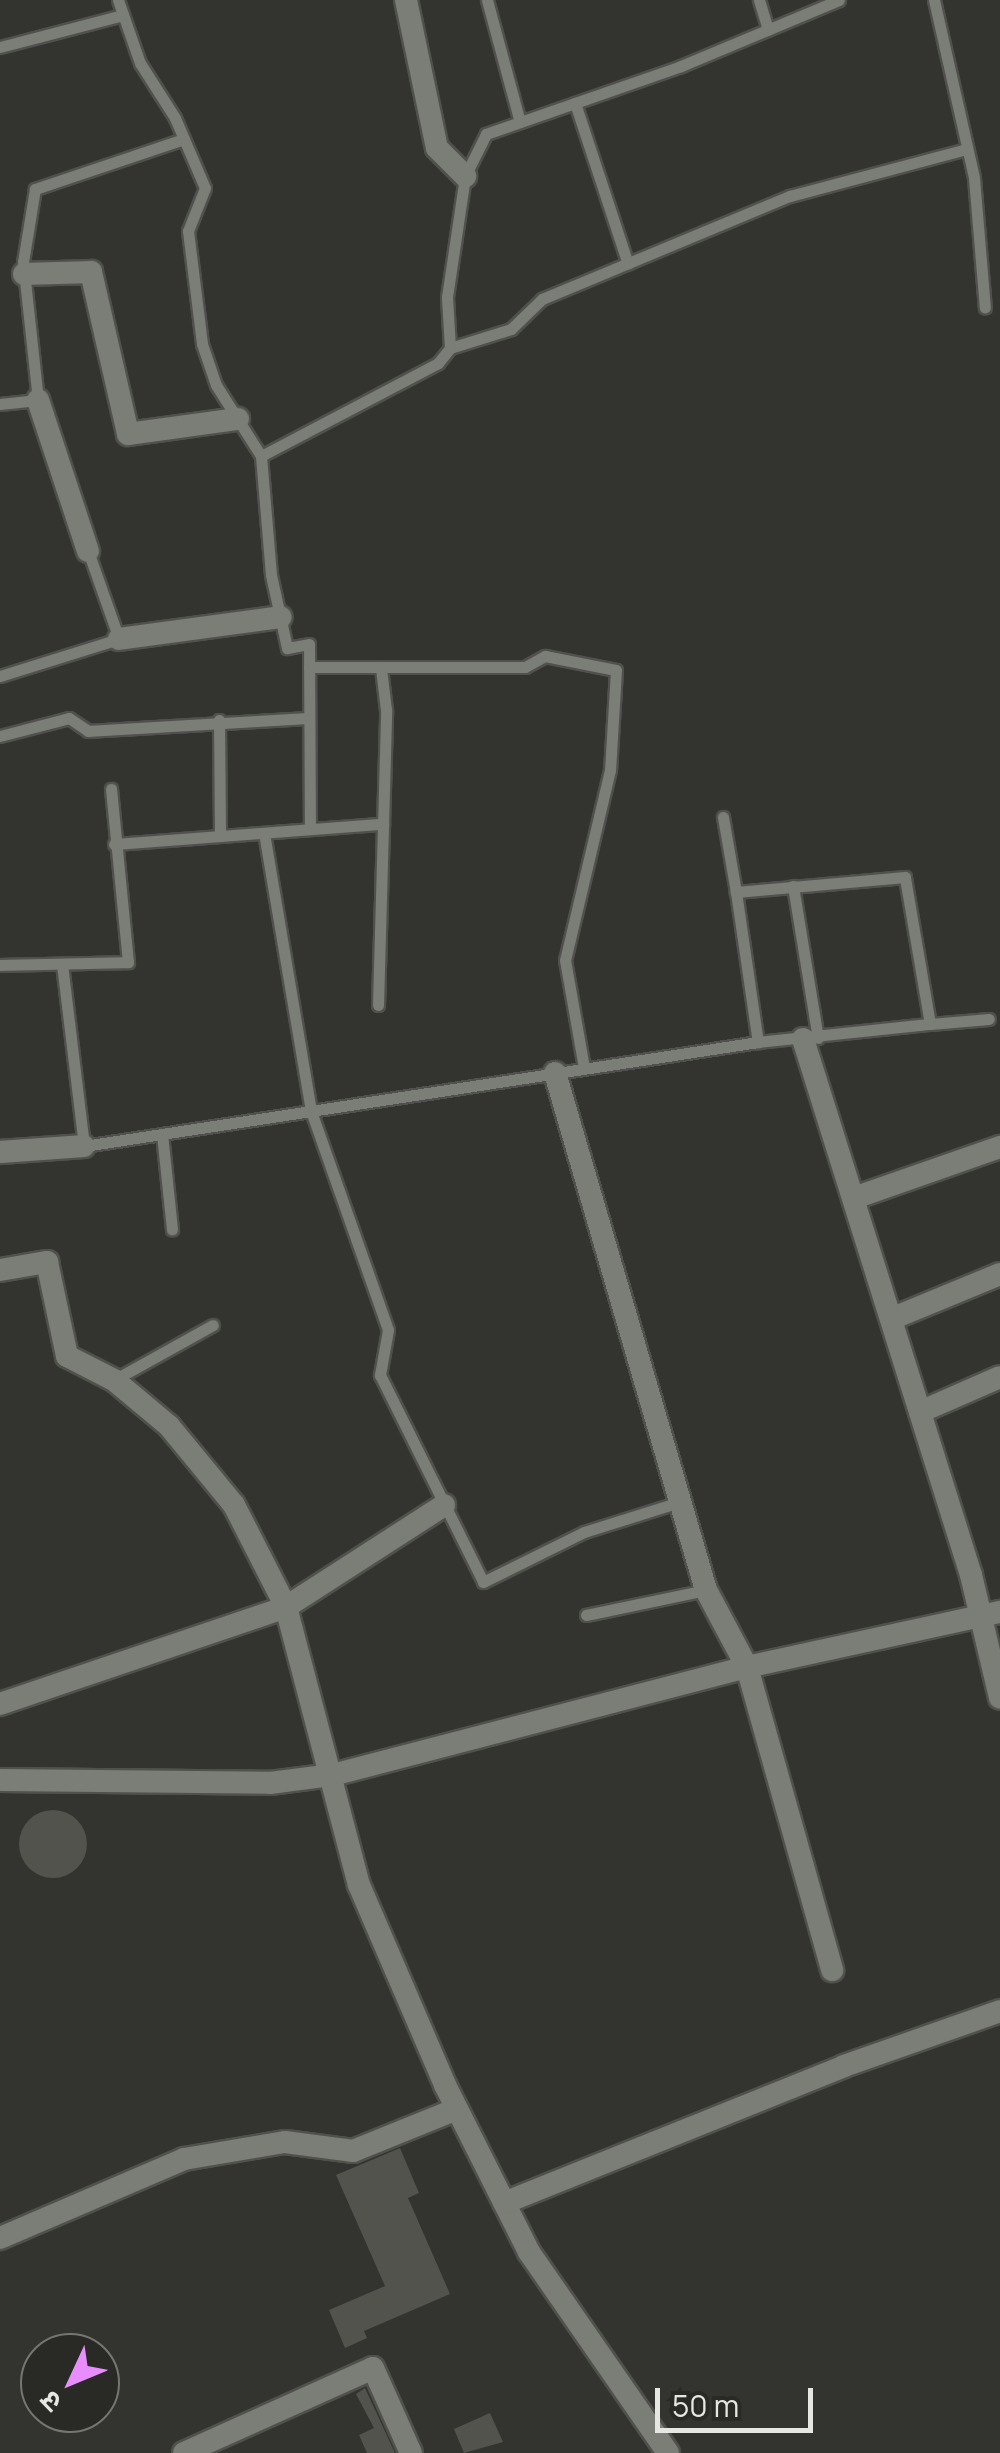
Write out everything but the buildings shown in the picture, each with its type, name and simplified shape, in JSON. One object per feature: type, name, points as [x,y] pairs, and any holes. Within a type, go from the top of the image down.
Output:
[{"type":"street","points":[[410,1],[437,148],[465,176]]},
{"type":"street","points":[[24,274],[91,272],[128,434],[238,419]]},
{"type":"street","points":[[38,400],[88,552]]},
{"type":"street","points":[[120,640],[281,617]]},
{"type":"street","points":[[810,1039],[920,1412],[990,1614],[1000,1698]]},
{"type":"street","points":[[555,1073],[706,1590],[747,1668],[832,1970]]},
{"type":"street","points":[[0,1152],[84,1146]]},
{"type":"street","points":[[854,1198],[1000,1147]]},
{"type":"street","points":[[0,1270],[47,1262],[66,1356],[114,1380],[169,1426],[234,1504],[286,1607],[360,1884],[457,2109],[529,2252],[668,2453]]},
{"type":"street","points":[[892,1319],[1000,1274]]},
{"type":"street","points":[[920,1412],[1000,1377]]},
{"type":"street","points":[[0,1704],[286,1607],[444,1505]]},
{"type":"street","points":[[0,1780],[270,1783],[332,1776],[747,1668],[990,1614]]},
{"type":"street","points":[[504,2202],[844,2066],[1000,2011]]},
{"type":"street","points":[[0,2238],[184,2158],[284,2142],[353,2151],[457,2109]]},
{"type":"street","points":[[184,2453],[373,2368],[411,2453]]},
{"type":"lane","points":[[118,0],[140,63],[184,140],[205,188],[188,230],[202,344],[216,385],[262,456],[271,575],[287,648],[309,644],[310,829]]},
{"type":"lane","points":[[487,0],[520,122]]},
{"type":"lane","points":[[759,0],[768,30]]},
{"type":"lane","points":[[450,348],[447,297],[465,176],[486,134],[839,0]]},
{"type":"lane","points":[[934,0],[967,148],[985,308]]},
{"type":"lane","points":[[0,47],[124,15]]},
{"type":"lane","points":[[576,103],[628,264]]},
{"type":"lane","points":[[0,404],[38,400],[24,274],[35,188],[184,140]]},
{"type":"lane","points":[[262,456],[438,364],[450,348],[511,328],[542,299],[790,196],[967,148]]},
{"type":"lane","points":[[0,676],[120,640],[88,552]]},
{"type":"lane","points":[[309,666],[524,667],[546,656],[616,670],[610,770],[565,960],[584,1068]]},
{"type":"lane","points":[[378,1006],[383,824],[381,668]]},
{"type":"lane","points":[[0,736],[69,718],[88,731],[219,720],[308,718]]},
{"type":"lane","points":[[219,720],[220,836]]},
{"type":"lane","points":[[0,965],[128,962],[111,789]]},
{"type":"lane","points":[[723,817],[758,1042]]},
{"type":"lane","points":[[114,844],[383,824]]},
{"type":"lane","points":[[264,833],[311,1110],[388,1330],[380,1375],[483,1582],[584,1532],[680,1502]]},
{"type":"lane","points":[[736,892],[906,877],[930,1024]]},
{"type":"lane","points":[[794,886],[810,1039]]},
{"type":"lane","points":[[62,964],[84,1146],[758,1042],[989,1018]]},
{"type":"lane","points":[[162,1134],[172,1229]]},
{"type":"lane","points":[[114,1380],[213,1326]]},
{"type":"lane","points":[[586,1615],[706,1590]]}]
